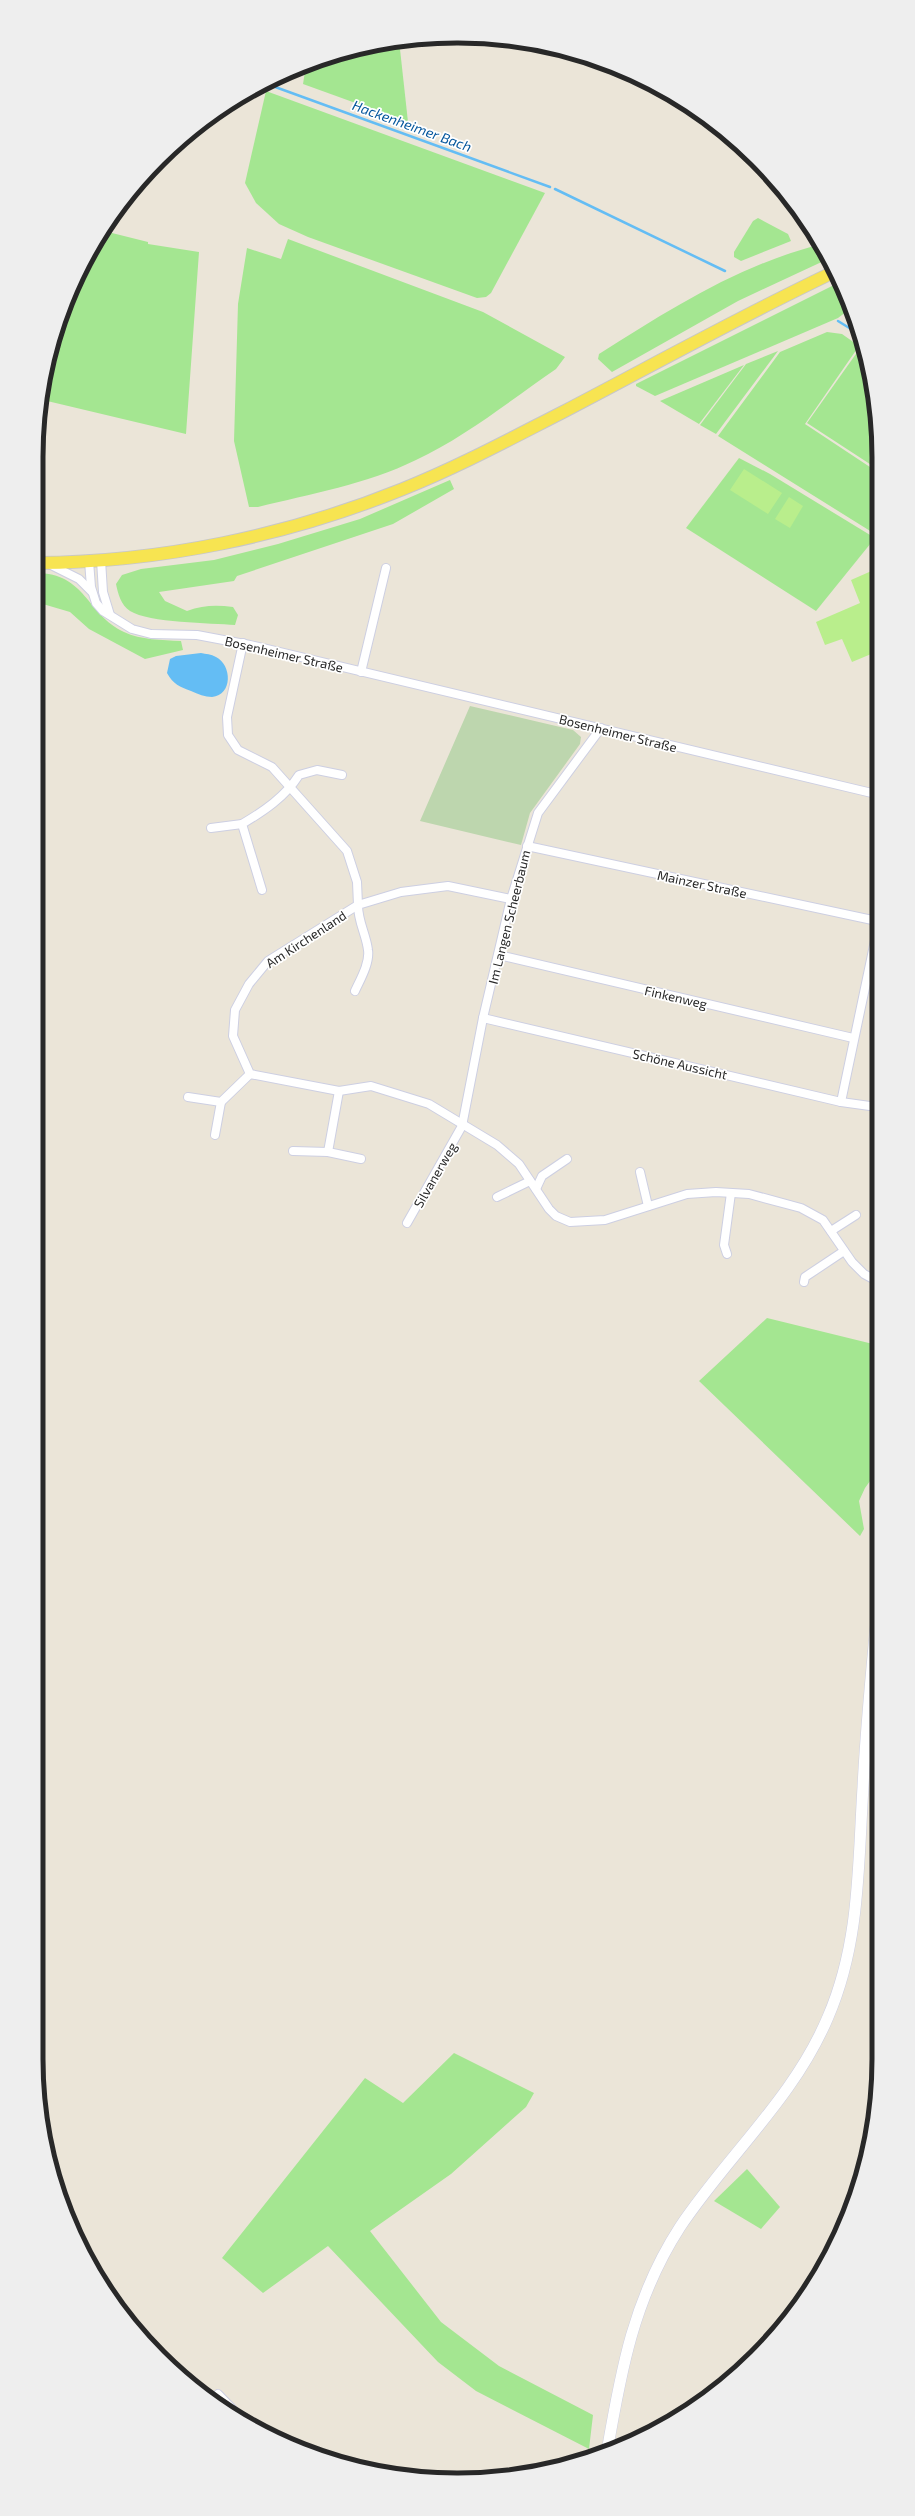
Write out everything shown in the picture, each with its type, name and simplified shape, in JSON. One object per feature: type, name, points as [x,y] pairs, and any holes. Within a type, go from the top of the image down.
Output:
[{"type":"main road","points":[[43,563],[95,561],[210,546],[274,532],[344,511],[441,472],[597,394],[778,299],[829,274]]},
{"type":"main road","points":[[609,2444],[627,2346],[640,2304],[659,2264],[693,2209],[788,2088],[823,2029],[838,1992],[850,1948],[858,1901],[865,1746],[872,1670]]},
{"type":"street","points":[[92,593],[95,561]]},
{"type":"street","points":[[95,561],[110,615]]},
{"type":"street","name":"Bosenheimer Straße","points":[[43,564],[80,579],[92,593],[100,607],[132,629],[142,632],[208,637],[243,643],[872,793]]},
{"type":"street","name":"Bosenheimer Straße","points":[[360,672],[386,568]]},
{"type":"street","name":"Am Kirchenland","points":[[243,643],[227,716],[228,736],[238,750],[272,767],[292,786],[346,851],[357,882],[358,905],[268,961],[249,984],[235,1010],[233,1036],[250,1074]]},
{"type":"street","name":"Im Langen Scheerbaum","points":[[462,1126],[483,1018],[511,899],[538,813],[601,728]]},
{"type":"street","points":[[211,828],[242,824],[266,810],[292,786],[299,775],[317,770],[342,775]]},
{"type":"street","points":[[242,824],[262,890]]},
{"type":"street","name":"Mainzer Straße","points":[[527,846],[872,920]]},
{"type":"street","points":[[355,991],[365,968],[369,951],[358,917],[358,905],[401,892],[448,886],[511,899]]},
{"type":"street","points":[[841,1102],[872,950]]},
{"type":"street","name":"Finkenweg","points":[[499,955],[853,1038]]},
{"type":"street","name":"Schöne Aussicht","points":[[483,1018],[841,1102],[872,1106]]},
{"type":"street","points":[[214,1135],[221,1102],[250,1074],[339,1091],[371,1086],[429,1104],[462,1126],[497,1145],[519,1164],[556,1216],[570,1222],[605,1220],[686,1194],[749,1194],[802,1208],[823,1220],[844,1251],[864,1274],[872,1278]]},
{"type":"street","points":[[328,1152],[339,1091]]},
{"type":"street","points":[[188,1097],[221,1102]]},
{"type":"street","name":"Silvanerweg","points":[[407,1223],[462,1126]]},
{"type":"street","points":[[293,1151],[328,1152],[361,1159]]},
{"type":"street","points":[[536,1188],[542,1176],[567,1159]]},
{"type":"street","points":[[640,1172],[648,1206]]},
{"type":"street","points":[[497,1197],[530,1181]]},
{"type":"street","points":[[727,1254],[724,1245],[731,1193]]},
{"type":"street","points":[[831,1231],[856,1215]]},
{"type":"street","points":[[804,1282],[805,1277],[844,1251]]},
{"type":"street","points":[[218,2394],[226,2402]]},
{"type":"green space","points":[[400,47],[408,122],[303,84],[305,73],[324,65],[350,57]]},
{"type":"green space","points":[[266,91],[545,193],[491,293],[486,297],[477,298],[308,237],[279,224],[256,203],[245,183]]},
{"type":"green space","points":[[758,218],[788,234],[791,241],[741,261],[734,257],[734,252],[753,221]]},
{"type":"green space","points":[[110,232],[148,242],[148,244],[199,252],[186,434],[47,401],[57,350],[65,324],[86,274]]},
{"type":"green space","points":[[288,239],[483,312],[565,357],[556,369],[488,418],[434,451],[416,460],[378,476],[358,482],[258,507],[249,507],[234,441],[238,304],[247,248],[281,259]]},
{"type":"green space","points":[[814,246],[822,262],[738,301],[612,372],[598,359],[599,354],[651,321],[704,291],[759,265]]},
{"type":"green space","points":[[834,285],[845,312],[838,318],[655,396],[636,386],[636,384]]},
{"type":"green space","points":[[827,332],[842,334],[856,344],[857,348],[805,424],[872,468],[872,532],[718,436],[780,352]]},
{"type":"green space","points":[[778,351],[716,434],[700,425],[746,364]]},
{"type":"green space","points":[[858,351],[868,403],[871,430],[872,465],[807,423]]},
{"type":"green space","points":[[744,365],[699,424],[660,401]]},
{"type":"green space","points":[[739,458],[770,474],[872,536],[872,542],[816,611],[686,528]]},
{"type":"green space","points":[[744,469],[782,493],[768,514],[730,490]]},
{"type":"green space","points":[[450,480],[454,489],[393,524],[237,576],[234,581],[159,592],[165,601],[187,611],[210,606],[233,607],[238,615],[235,625],[165,620],[139,615],[127,609],[119,595],[116,584],[122,575],[141,569],[214,560],[278,544],[360,519]]},
{"type":"green space","points":[[789,497],[803,506],[790,528],[775,519]]},
{"type":"green space","points":[[872,571],[872,654],[852,662],[842,639],[825,645],[816,622],[860,603],[851,580]]},
{"type":"green space","points":[[43,574],[53,575],[66,580],[76,587],[102,616],[112,625],[124,632],[144,638],[181,641],[183,650],[145,659],[89,629],[70,612],[43,604]]},
{"type":"green space","points":[[470,706],[573,730],[581,737],[580,744],[530,813],[521,845],[420,821]]},
{"type":"green space","points":[[767,1318],[872,1344],[872,1478],[865,1488],[859,1501],[864,1529],[860,1536],[699,1381]]},
{"type":"green space","points":[[454,2053],[534,2093],[526,2107],[451,2174],[370,2231],[441,2322],[499,2366],[593,2415],[589,2449],[476,2391],[438,2362],[328,2246],[263,2293],[222,2258],[365,2078],[403,2103]]},
{"type":"green space","points":[[747,2169],[780,2207],[761,2229],[714,2201]]},
{"type":"water","points":[[201,653],[216,657],[225,666],[228,679],[227,686],[219,695],[212,697],[183,688],[177,685],[167,673],[170,659],[176,656]]},
{"type":"waterway","name":"Hackenheimer Bach","points":[[273,86],[550,187]]},
{"type":"waterway","name":"Hackenheimer Bach","points":[[555,189],[725,271]]},
{"type":"waterway","name":"Hackenheimer Bach","points":[[838,321],[852,329]]}]
